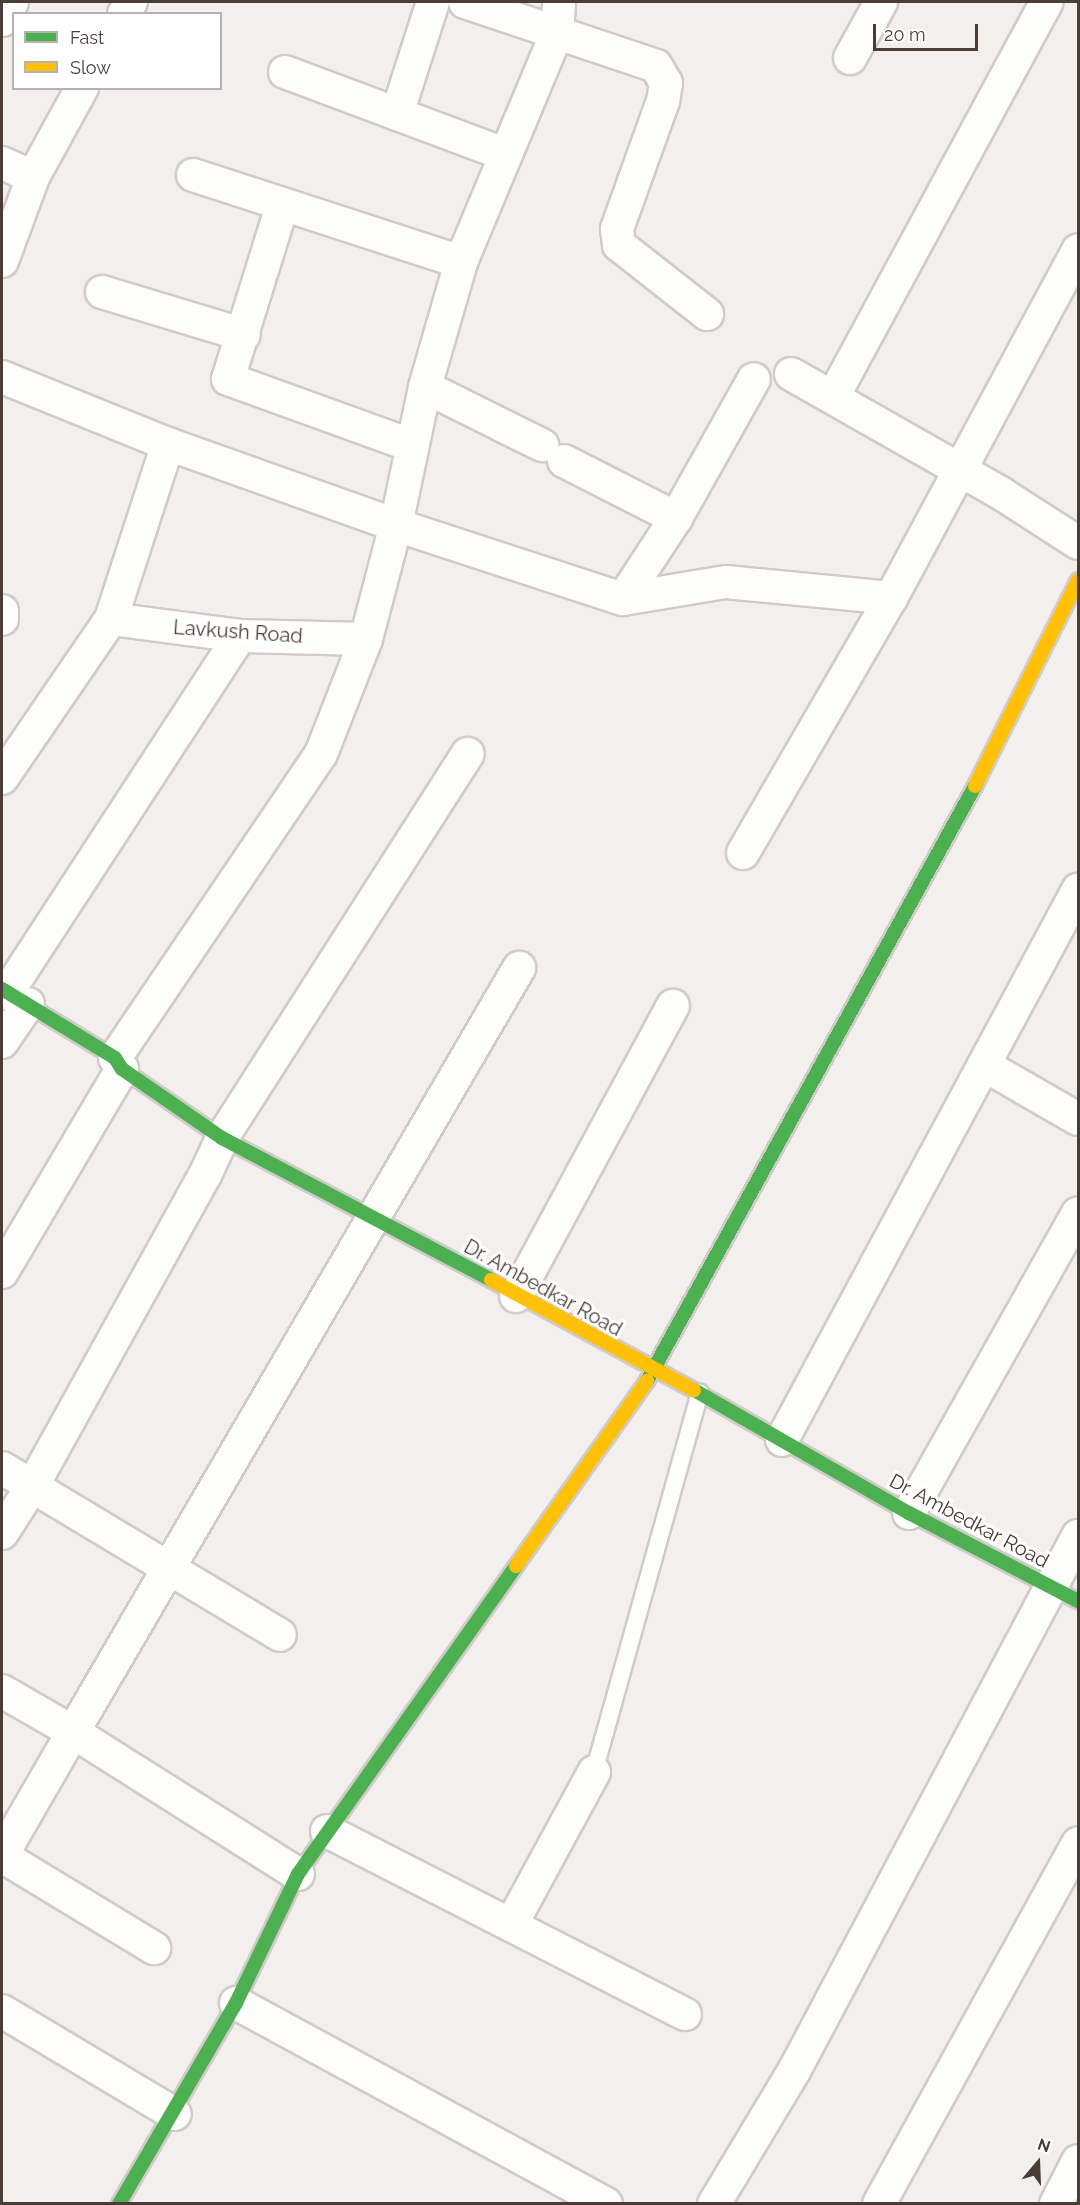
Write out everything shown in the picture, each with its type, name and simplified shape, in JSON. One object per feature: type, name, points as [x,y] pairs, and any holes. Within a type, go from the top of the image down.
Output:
[{"type":"street","points":[[2,20],[12,2]]},
{"type":"street","points":[[397,114],[432,2]]},
{"type":"street","points":[[465,2],[656,66],[666,84],[617,229],[619,245],[707,314]]},
{"type":"street","points":[[2,1272],[119,1064],[321,754],[366,639],[396,525],[410,445],[461,262],[504,154],[557,33],[559,2]]},
{"type":"street","points":[[850,58],[881,2]]},
{"type":"street","points":[[833,397],[1047,2]]},
{"type":"street","points":[[285,72],[504,154]]},
{"type":"street","points":[[2,261],[33,177],[81,90]]},
{"type":"street","points":[[2,163],[33,177]]},
{"type":"street","points":[[193,175],[282,206],[461,262]]},
{"type":"street","points":[[282,206],[244,335],[228,378],[410,445]]},
{"type":"street","points":[[743,853],[891,598],[1078,250]]},
{"type":"street","points":[[102,292],[244,335]]},
{"type":"street","points":[[791,374],[959,470],[1078,543]]},
{"type":"street","points":[[2,377],[168,444],[396,525],[623,599],[726,582],[891,598]]},
{"type":"street","points":[[623,599],[676,518],[754,380]]},
{"type":"street","points":[[425,387],[676,518]]},
{"type":"street","points":[[2,778],[111,619],[168,444]]},
{"type":"street","points":[[118,2204],[175,2114],[236,2003],[298,1874],[654,1371],[963,809],[1078,580]]},
{"type":"street","points":[[2,611],[2,619]]},
{"type":"street","name":"Lavkush Road","points":[[111,619],[240,636],[366,639]]},
{"type":"street","points":[[2,1042],[12,995],[240,636]]},
{"type":"street","points":[[2,1533],[33,1485],[206,1173],[222,1138],[468,754]]},
{"type":"street","points":[[782,1440],[1078,890]]},
{"type":"street","points":[[154,1948],[2,1856],[519,968]]},
{"type":"street","name":"Dr. Ambedkar Road","points":[[12,995],[119,1064],[222,1138],[374,1216],[654,1371],[700,1393],[909,1513],[1078,1601]]},
{"type":"street","points":[[516,1296],[673,1006]]},
{"type":"street","points":[[984,1065],[1078,1119]]},
{"type":"street","points":[[909,1513],[1078,1213]]},
{"type":"street","points":[[2,1468],[280,1635]]},
{"type":"street","points":[[719,2202],[794,2071],[1078,1536]]},
{"type":"street","points":[[2,1691],[73,1732],[298,1874]]},
{"type":"street","points":[[511,1925],[594,1772]]},
{"type":"street","points":[[327,1832],[685,2014]]},
{"type":"street","points":[[879,2204],[1078,1843]]},
{"type":"street","points":[[236,2003],[606,2204]]},
{"type":"street","points":[[2,2012],[175,2114]]},
{"type":"street","points":[[1056,2204],[1078,2161]]},
{"type":"lane","points":[[594,1772],[700,1393]]},
{"type":"traffic: fast","points":[[647,1381],[975,786]]},
{"type":"traffic: fast","points":[[2,989],[115,1058],[122,1069],[222,1138],[491,1280]]},
{"type":"traffic: fast","points":[[694,1390],[909,1513],[1078,1601]]},
{"type":"traffic: fast","points":[[119,2204],[236,2003],[298,1874],[516,1566]]},
{"type":"traffic: slow","points":[[975,786],[1078,580]]},
{"type":"traffic: slow","points":[[491,1280],[694,1390]]},
{"type":"traffic: slow","points":[[516,1566],[647,1381]]}]
